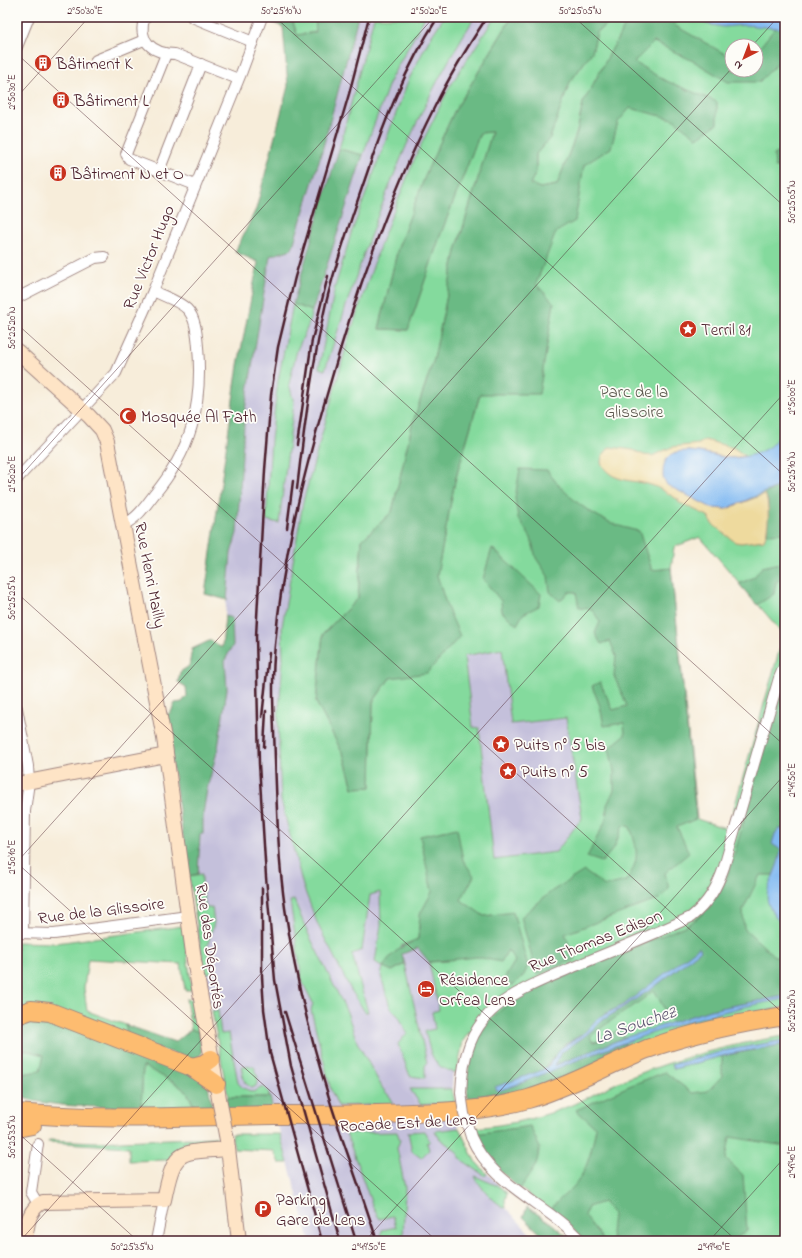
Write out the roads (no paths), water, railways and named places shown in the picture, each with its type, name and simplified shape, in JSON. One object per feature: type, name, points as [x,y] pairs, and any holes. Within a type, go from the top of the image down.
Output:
[{"type":"highway","points":[[17,1015],[30,1010],[50,1012],[192,1067],[216,1084]]},
{"type":"highway","name":"Rocade Est de Lens","points":[[75,1117],[177,1118],[359,1115],[441,1112],[480,1108],[527,1099],[553,1090],[609,1064],[683,1037],[729,1026],[785,1016]]},
{"type":"highway","name":"Rocade Est de Lens","points":[[22,1125],[115,1129],[353,1127],[504,1116],[549,1103],[655,1057],[725,1038],[785,1029]]},
{"type":"highway","points":[[192,1067],[204,1064],[211,1059]]},
{"type":"highway","points":[[17,1102],[31,1106],[61,1109],[75,1117]]},
{"type":"highway","points":[[17,1113],[75,1117]]},
{"type":"street","points":[[17,47],[29,17]]},
{"type":"street","points":[[145,17],[142,24],[144,40],[152,49],[166,54],[175,54],[238,79]]},
{"type":"street","points":[[192,17],[215,21],[253,42]]},
{"type":"street","name":"Rue Victor Hugo","points":[[17,479],[116,373],[153,291],[262,17]]},
{"type":"street","points":[[96,60],[144,40]]},
{"type":"street","points":[[166,54],[126,154],[129,159],[194,185]]},
{"type":"street","points":[[159,171],[201,64]]},
{"type":"street","points":[[17,298],[95,258],[104,257]]},
{"type":"street","points":[[123,525],[133,521],[178,463],[189,436],[197,404],[200,370],[197,336],[192,317],[187,309],[180,304],[153,291]]},
{"type":"street","name":"Rue Henri Mailly","points":[[17,350],[102,430],[107,442],[166,755]]},
{"type":"street","name":"Rue Thomas Edison","points":[[581,1241],[557,1219],[493,1171],[480,1155],[471,1137],[464,1114],[461,1093],[464,1061],[469,1045],[492,1011],[508,997],[529,985],[690,917],[702,908],[716,889],[724,868],[779,678],[785,664]]},
{"type":"street","points":[[17,708],[28,766],[23,783],[25,811],[20,933]]},
{"type":"street","points":[[23,783],[166,755]]},
{"type":"street","name":"Rue des Déportés","points":[[166,755],[188,916],[211,1059],[227,1144],[239,1241]]},
{"type":"street","name":"Rue de la Glissoire","points":[[20,933],[54,934],[188,916]]},
{"type":"street","points":[[38,1144],[31,1192],[38,1204]]},
{"type":"street","points":[[156,1241],[170,1172],[174,1162],[188,1152],[227,1144]]},
{"type":"street","points":[[25,1241],[30,1214],[38,1204],[50,1200],[164,1200]]},
{"type":"water","points":[[690,17],[785,17],[785,29],[745,25],[723,27],[707,24]]},
{"type":"water","points":[[785,424],[785,486],[779,486],[726,509],[712,508],[667,485],[663,477],[663,467],[665,462],[670,456],[677,452],[695,452],[731,458],[756,454],[772,445]]},
{"type":"water","points":[[779,829],[785,829],[785,928],[769,906],[767,897],[768,889],[781,850],[772,844],[775,834]]},
{"type":"water","points":[[699,947],[701,950],[653,988],[603,1020],[585,1036],[562,1052],[554,1066],[624,1038],[710,1010],[785,996],[785,999],[734,1009],[683,1023],[572,1062],[530,1080],[498,1091],[495,1087],[543,1070],[550,1064],[560,1049],[584,1033],[598,1018],[625,1004]]},
{"type":"water","points":[[785,1040],[785,1044],[730,1054],[674,1069],[671,1065],[728,1050]]},
{"type":"railway","points":[[340,1241],[291,1066],[275,980],[266,877],[259,764],[256,636],[265,470],[271,395],[278,347],[295,277],[349,94],[369,17]]},
{"type":"railway","points":[[297,489],[313,372],[321,326],[334,272],[372,158],[396,96],[415,56],[438,17]]},
{"type":"railway","points":[[377,1241],[324,1082],[301,995],[285,908],[279,853],[277,815],[273,702],[275,645],[278,613],[288,550],[302,487],[318,425],[361,283],[388,211],[418,140],[447,83],[487,17]]},
{"type":"railway","points":[[297,445],[312,340],[328,276]]},
{"type":"railway","points":[[287,528],[293,481]]},
{"type":"railway","points":[[262,717],[269,653]]},
{"type":"railway","points":[[264,747],[266,711]]},
{"type":"railway","points":[[262,888],[262,977],[264,1009],[270,1053],[322,1241]]},
{"type":"railway","points":[[285,1012],[356,1241]]},
{"type":"place","name":"Bâtiment K","points":[[43,63]]},
{"type":"place","name":"Bâtiment L","points":[[61,100]]},
{"type":"place","name":"Bâtiment N et O","points":[[58,173]]},
{"type":"place","name":"Terril 81","points":[[688,329]]},
{"type":"place","name":"Mosquée Al Fath","points":[[128,416]]},
{"type":"place","name":"Puits n° 5 bis","points":[[501,744]]},
{"type":"place","name":"Puits n° 5","points":[[508,771]]},
{"type":"place","name":"Résidence Orfea Lens","points":[[426,989]]},
{"type":"place","name":"Parking Gare de Lens","points":[[263,1209]]},
{"type":"park label","name":"Parc de la Glissoire","points":[[634,401]]},
{"type":"water label","name":"La Souchez","points":[[635,1024]]}]
